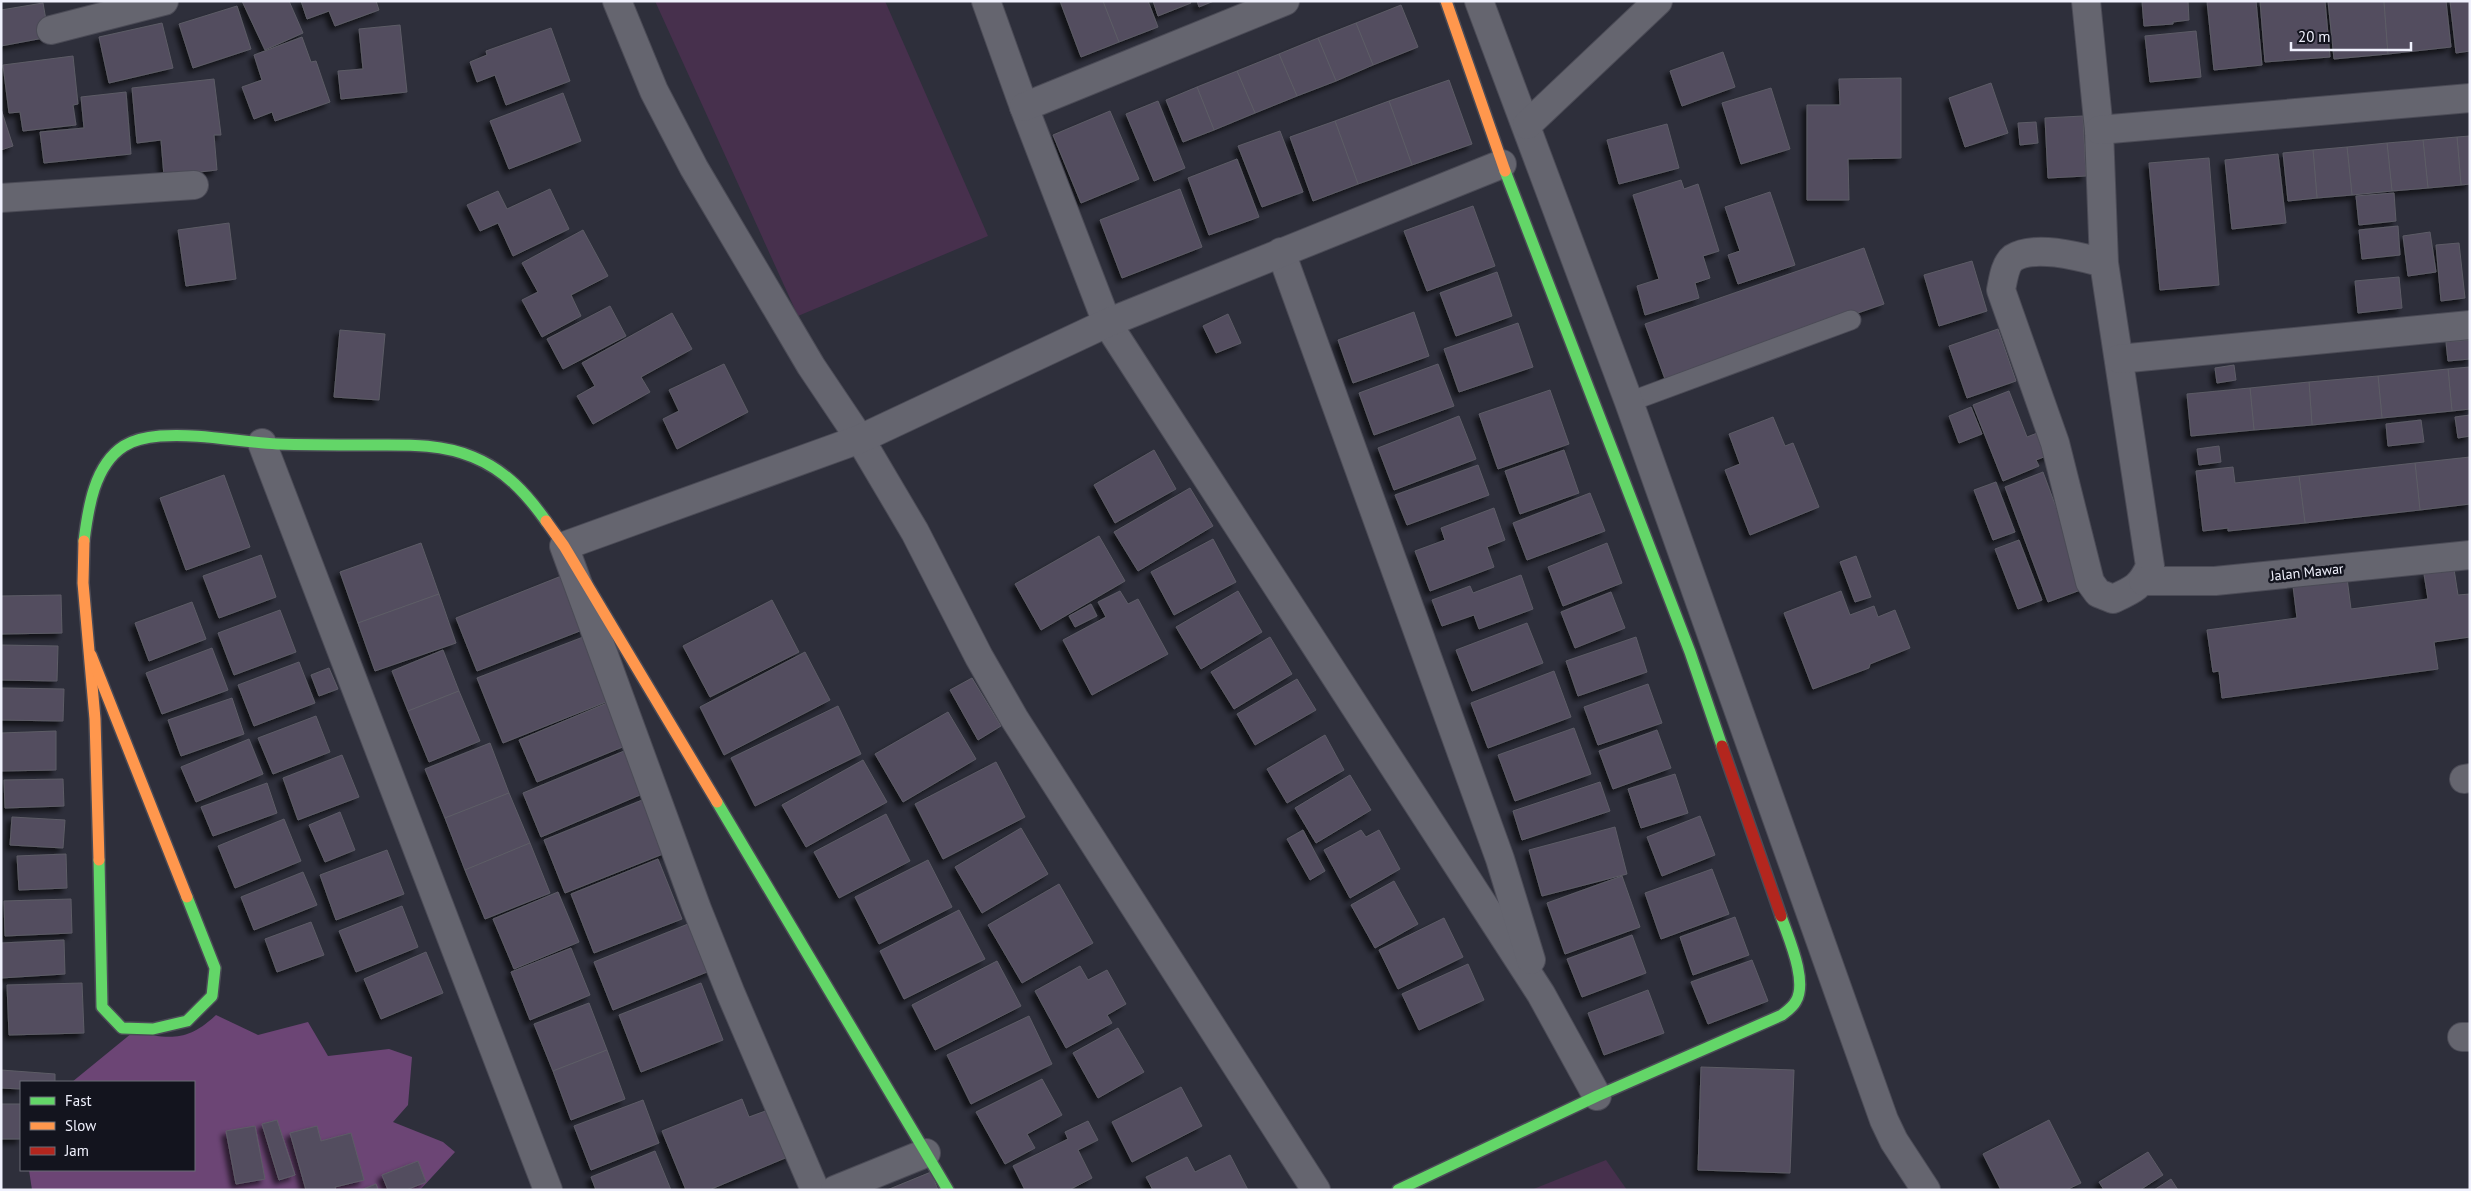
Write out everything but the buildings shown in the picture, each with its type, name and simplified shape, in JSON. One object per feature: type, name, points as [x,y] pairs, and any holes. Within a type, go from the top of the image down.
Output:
[{"type":"street","points":[[51,30],[100,9],[164,1]]},
{"type":"street","points":[[617,1],[654,91],[694,168],[812,366],[860,439],[915,532],[979,657],[1014,718],[1078,821],[1254,1091],[1316,1190]]},
{"type":"street","points":[[986,1],[1024,108],[1107,323],[1542,994],[1597,1096]]},
{"type":"street","points":[[1024,108],[1285,1]]},
{"type":"street","points":[[1398,1190],[1597,1096],[1789,1012],[1799,997],[1800,980],[1794,954],[1759,847],[1690,652],[1642,532],[1502,164],[1446,1]]},
{"type":"street","points":[[1479,1],[1527,125],[1629,402],[1884,1120],[1894,1141],[1926,1190]]},
{"type":"street","points":[[1527,125],[1658,1]]},
{"type":"street","points":[[2086,1],[2099,130],[2104,263],[2150,566],[2144,581],[2132,590],[2113,599],[2098,592],[2090,582],[2056,444],[2001,290],[2004,274],[2012,259],[2027,252],[2072,255],[2104,263]]},
{"type":"street","points":[[2099,130],[2470,98]]},
{"type":"street","points":[[564,546],[860,439],[1107,323],[1502,164]]},
{"type":"street","points":[[1,198],[194,185]]},
{"type":"street","points":[[1281,252],[1500,859],[1542,994]]},
{"type":"street","points":[[2119,359],[2470,325]]},
{"type":"street","points":[[91,655],[215,968],[212,996],[187,1021],[153,1029],[122,1028],[102,1007],[91,655],[83,571],[86,527],[92,496],[100,475],[117,452],[133,442],[155,436],[262,443],[422,445],[448,448],[468,454],[497,468],[518,484],[564,546],[948,1190]]},
{"type":"street","points":[[262,443],[548,1190]]},
{"type":"street","points":[[564,546],[697,909],[731,994],[816,1190]]},
{"type":"street","name":"Jalan Mawar","points":[[2144,581],[2215,581],[2470,555]]},
{"type":"street","points":[[835,1190],[926,1153]]},
{"type":"lane","points":[[1629,402],[1852,320]]},
{"type":"shaded area","points":[[655,1],[885,1],[988,236],[798,316]]},
{"type":"shaded area","points":[[216,1015],[258,1035],[308,1022],[328,1056],[389,1049],[412,1057],[408,1105],[393,1122],[443,1142],[455,1152],[420,1190],[32,1190],[29,1171],[195,1171],[195,1081],[73,1081],[132,1033],[167,1037],[177,1036],[195,1031]]},
{"type":"shaded area","points":[[1606,1160],[1627,1190],[1531,1190]]},
{"type":"traffic: fast","points":[[1505,171],[1690,652],[1722,746]]},
{"type":"traffic: fast","points":[[84,541],[94,489],[99,476],[114,454],[124,446],[141,439],[175,435],[277,444],[408,445],[448,449],[485,462],[505,476],[523,492],[546,521]]},
{"type":"traffic: fast","points":[[717,802],[948,1190]]},
{"type":"traffic: fast","points":[[99,860],[102,1007],[122,1028],[153,1029],[187,1021],[212,996],[215,968],[187,897]]},
{"type":"traffic: fast","points":[[1398,1190],[1597,1096],[1782,1015],[1796,1001],[1800,982],[1796,959],[1781,916]]},
{"type":"traffic: slow","points":[[1446,1],[1505,171]]},
{"type":"traffic: slow","points":[[546,521],[564,546],[717,802]]},
{"type":"traffic: slow","points":[[84,541],[83,583],[95,719],[99,860]]},
{"type":"traffic: slow","points":[[91,655],[187,897]]},
{"type":"traffic: jam","points":[[1722,746],[1781,916]]}]
